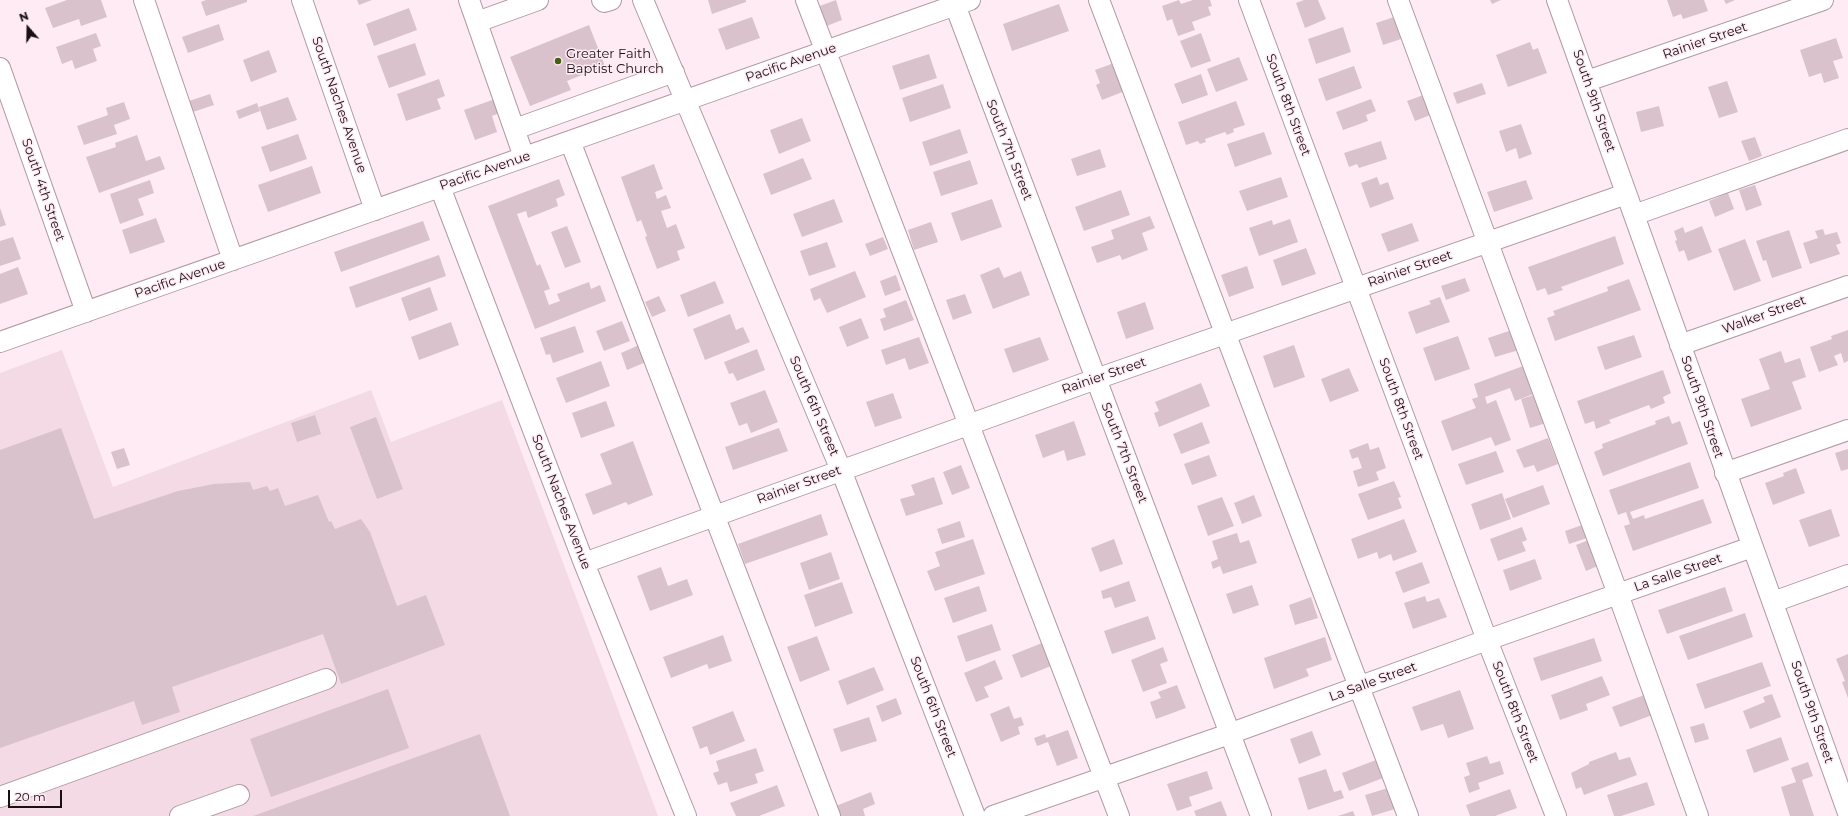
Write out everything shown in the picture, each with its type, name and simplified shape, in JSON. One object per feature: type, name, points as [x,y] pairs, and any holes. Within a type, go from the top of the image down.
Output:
[{"type":"street","points":[[144,0],[233,260]]},
{"type":"street","name":"South Naches Avenue","points":[[302,0],[375,210]]},
{"type":"street","points":[[469,0],[524,157]]},
{"type":"street","points":[[477,22],[538,0]]},
{"type":"street","points":[[602,0],[604,2],[610,0]]},
{"type":"street","name":"South 6th Street","points":[[643,0],[841,470],[975,816]]},
{"type":"street","points":[[806,0],[1119,816]]},
{"type":"street","points":[[1098,0],[1226,333],[1408,816]]},
{"type":"street","name":"South 8th Street","points":[[1250,0],[1487,640],[1556,816]]},
{"type":"street","points":[[1398,0],[1618,594],[1698,816]]},
{"type":"street","name":"South 9th Street","points":[[1557,0],[1725,473],[1773,602],[1848,813]]},
{"type":"street","name":"Rainier Street","points":[[1587,82],[1823,0]]},
{"type":"street","name":"Pacific Avenue","points":[[0,342],[570,142],[960,2]]},
{"type":"street","name":"South 7th Street","points":[[960,2],[1096,379],[1261,816]]},
{"type":"street","name":"South 4th Street","points":[[0,68],[86,312]]},
{"type":"street","points":[[515,129],[674,72]]},
{"type":"street","points":[[1634,215],[1848,139]]},
{"type":"street","points":[[570,142],[830,816]]},
{"type":"street","name":"South Naches Avenue","points":[[440,187],[584,563],[686,816]]},
{"type":"street","name":"Rainier Street","points":[[584,563],[1096,379],[1626,194]]},
{"type":"street","name":"Walker Street","points":[[1680,346],[1848,286]]},
{"type":"street","points":[[1725,473],[1848,430]]},
{"type":"street","name":"La Salle Street","points":[[993,816],[1229,734],[1487,640],[1752,547]]},
{"type":"street","points":[[1773,602],[1848,575]]},
{"type":"street","points":[[0,797],[326,679]]},
{"type":"street","points":[[180,816],[239,795]]},
{"type":"shaded area","points":[[62,350],[113,487],[371,390],[391,442],[502,400],[658,816],[0,816],[0,373]]},
{"type":"building","points":[[67,0],[101,0],[107,17],[81,26],[79,19],[53,28],[45,8]]},
{"type":"building","points":[[206,0],[247,0],[247,2],[206,16],[201,2]]},
{"type":"building","points":[[357,0],[372,0],[359,5]]},
{"type":"building","points":[[708,0],[746,0],[746,2],[712,14]]},
{"type":"building","points":[[836,0],[842,20],[824,27],[817,7]]},
{"type":"building","points":[[1179,0],[1181,4],[1193,0],[1210,0],[1212,6],[1208,7],[1211,15],[1192,22],[1195,30],[1178,36],[1172,19],[1167,21],[1162,6]]},
{"type":"building","points":[[1304,0],[1318,0],[1326,19],[1305,28],[1296,3]]},
{"type":"building","points":[[1490,0],[1501,0],[1492,4]]},
{"type":"building","points":[[1667,0],[1704,0],[1708,11],[1683,19],[1681,14],[1673,17]]},
{"type":"building","points":[[1724,0],[1735,0],[1726,4]]},
{"type":"building","points":[[1059,4],[1069,31],[1012,51],[1003,24]]},
{"type":"building","points":[[409,8],[417,30],[374,46],[366,24]]},
{"type":"building","points":[[1397,16],[1404,38],[1383,45],[1376,23]]},
{"type":"building","points":[[752,17],[760,38],[726,50],[718,29]]},
{"type":"building","points":[[219,24],[224,40],[188,53],[182,37]]},
{"type":"building","name":"Greater Faith Baptist Church","points":[[589,25],[605,66],[567,81],[571,90],[530,106],[510,57]]},
{"type":"building","points":[[1343,27],[1351,52],[1316,64],[1308,39]]},
{"type":"building","points":[[96,33],[101,46],[93,49],[97,61],[75,69],[72,60],[62,64],[56,47]]},
{"type":"building","points":[[1201,33],[1211,61],[1191,68],[1180,41]]},
{"type":"building","points":[[1836,38],[1843,58],[1833,61],[1839,78],[1824,83],[1821,73],[1809,77],[1800,50]]},
{"type":"building","points":[[1530,42],[1533,50],[1538,48],[1547,73],[1508,87],[1496,55]]},
{"type":"building","points":[[415,43],[426,75],[389,88],[377,56]]},
{"type":"building","points":[[269,50],[277,72],[251,82],[243,60]]},
{"type":"building","points":[[929,54],[937,78],[900,90],[892,66]]},
{"type":"building","points":[[1239,57],[1248,80],[1216,92],[1207,69]]},
{"type":"building","points":[[1114,63],[1125,91],[1102,100],[1096,85],[1100,83],[1095,70]]},
{"type":"building","points":[[1354,66],[1362,88],[1326,101],[1318,79]]},
{"type":"building","points":[[1201,74],[1208,95],[1182,104],[1174,84]]},
{"type":"building","points":[[439,79],[445,96],[437,99],[441,109],[406,121],[397,94]]},
{"type":"building","points":[[1727,81],[1738,112],[1719,118],[1708,87]]},
{"type":"building","points":[[1482,83],[1486,94],[1457,104],[1453,93]]},
{"type":"building","points":[[943,84],[951,108],[910,122],[902,98]]},
{"type":"building","points":[[210,94],[214,105],[193,112],[189,101]]},
{"type":"building","points":[[1426,94],[1433,114],[1415,121],[1407,101]]},
{"type":"building","points":[[288,97],[297,120],[267,130],[259,107]]},
{"type":"building","points":[[498,98],[502,112],[492,116],[497,132],[475,140],[464,110]]},
{"type":"building","points":[[1371,99],[1376,111],[1366,115],[1368,121],[1343,130],[1336,112]]},
{"type":"building","points":[[1236,101],[1245,125],[1233,129],[1234,132],[1227,135],[1225,132],[1205,139],[1206,142],[1200,144],[1198,141],[1186,145],[1178,122]]},
{"type":"building","points":[[124,102],[130,119],[114,125],[117,134],[84,145],[77,126],[108,115],[106,108]]},
{"type":"building","points":[[257,103],[260,111],[239,119],[236,111]]},
{"type":"building","points":[[1659,106],[1664,126],[1641,132],[1636,112]]},
{"type":"building","points":[[802,118],[811,141],[779,154],[770,130]]},
{"type":"building","points":[[1521,124],[1532,154],[1519,159],[1516,148],[1506,152],[1499,131]]},
{"type":"building","points":[[960,129],[968,153],[930,166],[922,142]]},
{"type":"building","points":[[1264,132],[1272,154],[1235,167],[1227,144]]},
{"type":"building","points":[[298,134],[307,159],[270,172],[261,147]]},
{"type":"building","points":[[137,135],[146,161],[160,156],[165,169],[99,193],[86,157],[116,147],[115,143]]},
{"type":"building","points":[[1755,137],[1762,156],[1749,161],[1741,141]]},
{"type":"building","points":[[1381,141],[1387,159],[1359,168],[1357,164],[1349,167],[1344,153]]},
{"type":"building","points":[[1100,149],[1106,167],[1077,176],[1071,159]]},
{"type":"building","points":[[803,158],[812,179],[771,195],[763,174]]},
{"type":"building","points":[[970,160],[978,184],[941,196],[933,172]]},
{"type":"building","points":[[654,164],[663,189],[655,192],[657,199],[666,195],[671,208],[661,211],[667,228],[676,224],[685,248],[677,251],[680,260],[657,269],[645,237],[647,236],[641,220],[637,222],[621,177]]},
{"type":"building","points":[[312,166],[321,193],[268,212],[258,185]]},
{"type":"building","points":[[1281,177],[1288,197],[1247,211],[1239,191]]},
{"type":"building","points":[[1377,177],[1380,185],[1388,182],[1394,199],[1370,208],[1361,183]]},
{"type":"building","points":[[559,179],[565,195],[556,199],[558,206],[528,218],[526,211],[517,214],[537,266],[540,264],[550,289],[544,291],[549,305],[560,301],[557,294],[589,282],[591,289],[600,285],[606,301],[535,329],[488,206]]},
{"type":"building","points":[[150,180],[154,193],[138,199],[144,215],[120,224],[110,194]]},
{"type":"building","points":[[1526,180],[1533,199],[1494,212],[1487,192]]},
{"type":"building","points":[[1755,185],[1762,205],[1746,211],[1739,190]]},
{"type":"building","points":[[1121,190],[1130,215],[1084,231],[1075,207]]},
{"type":"building","points":[[1728,193],[1734,209],[1715,217],[1709,201]]},
{"type":"building","points":[[834,199],[843,222],[802,237],[793,214]]},
{"type":"building","points":[[992,199],[1002,227],[961,241],[951,213]]},
{"type":"building","points":[[0,208],[6,225],[0,227]]},
{"type":"building","points":[[1150,216],[1155,228],[1142,233],[1148,250],[1122,260],[1120,255],[1097,263],[1091,247],[1114,239],[1111,230]]},
{"type":"building","points":[[156,218],[165,242],[130,254],[122,230]]},
{"type":"building","points":[[1290,219],[1298,242],[1259,256],[1249,228],[1272,220],[1273,225]]},
{"type":"building","points":[[423,221],[430,240],[341,272],[334,252]]},
{"type":"building","points":[[931,222],[938,242],[914,250],[908,230]]},
{"type":"building","points":[[1412,223],[1419,241],[1388,252],[1381,234]]},
{"type":"building","points":[[567,226],[581,262],[565,268],[551,232]]},
{"type":"building","points":[[1702,226],[1712,252],[1688,261],[1684,250],[1679,252],[1675,241],[1677,240],[1674,231],[1683,227],[1685,233]]},
{"type":"building","points":[[1823,229],[1825,235],[1837,232],[1841,243],[1836,245],[1840,254],[1810,264],[1803,243],[1818,238],[1815,231]]},
{"type":"building","points":[[1789,230],[1802,268],[1772,278],[1766,260],[1763,261],[1756,241]]},
{"type":"building","points":[[1615,236],[1624,264],[1561,287],[1563,290],[1548,295],[1545,288],[1537,291],[1528,267]]},
{"type":"building","points":[[13,237],[21,259],[0,266],[0,241]]},
{"type":"building","points":[[883,237],[888,249],[870,256],[865,244]]},
{"type":"building","points":[[1745,239],[1761,281],[1734,291],[1718,249]]},
{"type":"building","points":[[827,242],[836,267],[809,276],[800,251]]},
{"type":"building","points":[[1306,248],[1316,274],[1282,286],[1273,260]]},
{"type":"building","points":[[439,255],[446,276],[356,308],[349,287]]},
{"type":"building","points":[[1247,266],[1254,288],[1229,297],[1221,275]]},
{"type":"building","points":[[18,267],[28,294],[0,304],[0,274]]},
{"type":"building","points":[[999,267],[1004,278],[1021,271],[1030,295],[993,309],[980,275]]},
{"type":"building","points":[[855,271],[866,297],[827,313],[820,298],[814,301],[810,289]]},
{"type":"building","points":[[896,275],[901,290],[885,296],[880,281]]},
{"type":"building","points":[[1465,278],[1470,291],[1446,300],[1441,286]]},
{"type":"building","points":[[1629,279],[1641,310],[1555,341],[1547,318],[1555,315],[1553,311],[1608,291],[1607,287]]},
{"type":"building","points":[[715,281],[724,303],[688,317],[680,295]]},
{"type":"building","points":[[430,287],[438,310],[409,321],[401,298]]},
{"type":"building","points":[[965,294],[972,313],[953,320],[946,300]]},
{"type":"building","points":[[659,296],[666,311],[652,317],[645,302]]},
{"type":"building","points":[[1440,297],[1450,322],[1416,334],[1408,312],[1431,304],[1429,301]]},
{"type":"building","points":[[906,300],[914,320],[884,331],[880,319],[886,317],[883,309]]},
{"type":"building","points":[[1145,302],[1154,329],[1126,339],[1117,312]]},
{"type":"building","points":[[730,314],[736,330],[743,327],[750,342],[705,360],[693,329]]},
{"type":"building","points":[[861,318],[869,338],[847,347],[839,327]]},
{"type":"building","points":[[622,321],[630,341],[604,351],[596,331]]},
{"type":"building","points":[[451,322],[459,345],[419,360],[411,337]]},
{"type":"building","points":[[575,326],[584,352],[553,363],[550,354],[546,355],[540,338]]},
{"type":"building","points":[[1512,330],[1519,350],[1495,357],[1488,338]]},
{"type":"building","points":[[1848,330],[1848,361],[1844,363],[1841,353],[1834,356],[1838,365],[1819,372],[1810,347],[1832,339],[1831,336]]},
{"type":"building","points":[[1634,335],[1642,357],[1605,370],[1597,347]]},
{"type":"building","points":[[1458,336],[1470,369],[1435,381],[1423,348]]},
{"type":"building","points":[[919,337],[929,363],[909,370],[905,358],[886,365],[881,350]]},
{"type":"building","points":[[1040,337],[1049,360],[1013,373],[1004,349]]},
{"type":"building","points":[[639,345],[646,362],[627,370],[621,353]]},
{"type":"building","points":[[1294,345],[1305,377],[1274,388],[1263,356]]},
{"type":"building","points":[[757,349],[765,370],[737,381],[733,373],[729,374],[724,362]]},
{"type":"building","points":[[1781,351],[1785,363],[1800,358],[1806,377],[1792,382],[1802,409],[1751,427],[1741,399],[1770,389],[1759,359]]},
{"type":"building","points":[[601,361],[610,386],[566,403],[556,378]]},
{"type":"building","points":[[1526,365],[1536,393],[1515,401],[1510,388],[1485,397],[1487,404],[1496,400],[1511,440],[1495,446],[1491,437],[1452,451],[1441,421],[1476,408],[1472,399],[1478,397],[1474,384]]},
{"type":"building","points":[[1349,368],[1359,391],[1330,402],[1321,379]]},
{"type":"building","points":[[1663,370],[1671,393],[1663,397],[1665,403],[1651,409],[1649,405],[1609,420],[1611,423],[1596,429],[1594,421],[1585,424],[1577,401]]},
{"type":"building","points":[[1201,383],[1210,406],[1159,427],[1154,413],[1159,411],[1155,402]]},
{"type":"building","points":[[765,390],[778,422],[751,433],[747,423],[739,426],[730,403]]},
{"type":"building","points":[[893,393],[902,418],[875,427],[866,402]]},
{"type":"building","points":[[1537,394],[1546,423],[1530,428],[1521,399]]},
{"type":"building","points":[[606,401],[615,426],[581,438],[572,413]]},
{"type":"building","points":[[315,415],[321,434],[297,442],[291,423]]},
{"type":"building","points":[[1669,416],[1672,424],[1680,421],[1688,444],[1603,476],[1594,452],[1603,448],[1602,444],[1656,424],[1655,421]]},
{"type":"building","points":[[376,417],[403,489],[377,499],[350,427]]},
{"type":"building","points":[[1074,421],[1086,455],[1067,461],[1064,450],[1043,458],[1035,435]]},
{"type":"building","points":[[1202,422],[1210,443],[1181,454],[1173,434]]},
{"type":"building","points":[[61,428],[94,519],[178,491],[214,484],[250,482],[253,490],[267,486],[270,491],[278,488],[285,506],[318,495],[329,522],[331,521],[335,529],[361,519],[370,532],[397,606],[426,595],[445,645],[341,684],[323,634],[172,687],[180,712],[142,725],[134,701],[0,748],[0,450]]},
{"type":"building","points":[[779,428],[788,451],[733,470],[725,447]]},
{"type":"building","points":[[1548,438],[1558,464],[1537,472],[1534,465],[1524,468],[1516,450]]},
{"type":"building","points":[[633,441],[653,495],[628,505],[626,502],[593,515],[585,494],[612,484],[600,454]]},
{"type":"building","points":[[1368,443],[1370,450],[1379,447],[1386,468],[1376,472],[1379,480],[1358,487],[1353,471],[1362,468],[1358,457],[1352,459],[1349,450]]},
{"type":"building","points":[[124,448],[130,465],[117,469],[111,452]]},
{"type":"building","points":[[1848,449],[1848,469],[1841,471],[1835,453]]},
{"type":"building","points":[[1496,451],[1504,472],[1466,485],[1458,464]]},
{"type":"building","points":[[1209,455],[1217,476],[1192,485],[1184,464]]},
{"type":"building","points":[[1690,462],[1699,488],[1630,512],[1633,519],[1644,515],[1645,519],[1703,499],[1712,523],[1633,551],[1624,526],[1630,524],[1626,512],[1618,515],[1609,490]]},
{"type":"building","points":[[961,465],[970,488],[952,495],[943,472]]},
{"type":"building","points":[[1796,468],[1805,493],[1773,505],[1765,483],[1784,476],[1783,473]]},
{"type":"building","points":[[934,477],[943,504],[906,516],[900,499],[915,495],[911,485]]},
{"type":"building","points":[[1394,481],[1401,497],[1398,498],[1402,508],[1368,520],[1358,494]]},
{"type":"building","points":[[1543,485],[1550,504],[1513,518],[1505,499]]},
{"type":"building","points":[[1502,493],[1511,519],[1480,530],[1471,504]]},
{"type":"building","points":[[1254,495],[1262,516],[1242,524],[1234,503]]},
{"type":"building","points":[[1222,497],[1234,526],[1208,536],[1197,506]]},
{"type":"building","points":[[1831,509],[1840,536],[1809,547],[1799,520]]},
{"type":"building","points":[[821,514],[828,535],[745,564],[738,544]]},
{"type":"building","points":[[1404,519],[1417,552],[1393,561],[1391,554],[1379,559],[1377,552],[1358,559],[1351,539]]},
{"type":"building","points":[[960,521],[965,537],[942,544],[937,529]]},
{"type":"building","points":[[1585,524],[1590,537],[1569,544],[1565,531]]},
{"type":"building","points":[[1522,527],[1527,540],[1522,542],[1526,551],[1498,561],[1490,539]]},
{"type":"building","points":[[1237,533],[1240,543],[1249,540],[1257,563],[1223,574],[1220,566],[1213,569],[1211,562],[1218,559],[1212,541]]},
{"type":"building","points":[[973,539],[985,574],[935,591],[927,571],[940,566],[935,552]]},
{"type":"building","points":[[1114,539],[1123,564],[1100,572],[1091,548]]},
{"type":"building","points":[[1591,539],[1600,565],[1586,571],[1576,545]]},
{"type":"building","points":[[831,552],[840,579],[809,590],[800,563]]},
{"type":"building","points":[[1535,559],[1542,579],[1510,591],[1503,570]]},
{"type":"building","points":[[1422,562],[1430,583],[1403,593],[1395,572]]},
{"type":"building","points":[[661,567],[668,586],[687,579],[693,595],[650,611],[637,576]]},
{"type":"building","points":[[1129,581],[1136,601],[1115,608],[1111,597],[1103,599],[1101,591]]},
{"type":"building","points":[[842,582],[853,613],[815,627],[804,595]]},
{"type":"building","points":[[1252,585],[1259,605],[1233,614],[1226,594]]},
{"type":"building","points":[[979,586],[987,611],[953,623],[944,598]]},
{"type":"building","points":[[1725,587],[1733,611],[1667,634],[1658,610]]},
{"type":"building","points":[[1425,596],[1427,602],[1439,598],[1447,617],[1413,629],[1404,603]]},
{"type":"building","points":[[1311,597],[1318,618],[1295,625],[1289,605]]},
{"type":"building","points":[[1745,613],[1753,637],[1688,660],[1679,636]]},
{"type":"building","points":[[1148,616],[1156,639],[1112,654],[1104,631]]},
{"type":"building","points":[[992,624],[1001,650],[966,662],[957,636]]},
{"type":"building","points":[[723,635],[732,661],[709,669],[707,664],[671,678],[663,657]]},
{"type":"building","points":[[817,636],[830,670],[800,682],[787,647]]},
{"type":"building","points":[[1325,637],[1332,660],[1306,669],[1309,676],[1274,689],[1264,658]]},
{"type":"building","points":[[1594,638],[1602,661],[1541,681],[1533,658]]},
{"type":"building","points":[[1042,643],[1051,666],[1021,678],[1012,655]]},
{"type":"building","points":[[1163,647],[1168,661],[1160,664],[1167,683],[1143,692],[1131,660]]},
{"type":"building","points":[[1848,654],[1848,698],[1842,682],[1845,681],[1836,659]]},
{"type":"building","points":[[995,660],[1003,679],[984,687],[989,697],[976,702],[964,673]]},
{"type":"building","points":[[1762,662],[1771,686],[1705,709],[1696,684]]},
{"type":"building","points":[[874,667],[884,690],[847,705],[838,681]]},
{"type":"building","points":[[1602,676],[1610,695],[1586,704],[1588,710],[1560,720],[1551,695]]},
{"type":"building","points":[[1177,685],[1186,708],[1156,719],[1150,702],[1161,698],[1158,692]]},
{"type":"building","points":[[388,689],[409,748],[271,797],[250,739]]},
{"type":"building","points":[[1460,690],[1474,729],[1448,738],[1443,724],[1421,731],[1412,707]]},
{"type":"building","points":[[1647,694],[1655,714],[1620,727],[1612,707]]},
{"type":"building","points":[[1772,694],[1781,717],[1750,729],[1743,711],[1765,702],[1763,697]]},
{"type":"building","points":[[896,698],[902,714],[882,722],[876,706]]},
{"type":"building","points":[[1009,706],[1014,719],[1021,717],[1024,725],[1018,727],[1020,734],[1001,742],[990,714]]},
{"type":"building","points":[[733,711],[745,741],[710,755],[707,746],[700,749],[692,727]]},
{"type":"building","points":[[869,717],[877,741],[841,752],[833,729]]},
{"type":"building","points":[[1704,723],[1709,739],[1695,743],[1690,727]]},
{"type":"building","points":[[1068,730],[1078,758],[1057,766],[1048,742],[1037,746],[1034,738],[1045,734],[1046,738]]},
{"type":"building","points":[[1312,731],[1321,755],[1299,764],[1290,739]]},
{"type":"building","points":[[480,734],[510,816],[253,816]]},
{"type":"building","points":[[1781,737],[1789,760],[1754,773],[1746,750]]},
{"type":"building","points":[[756,748],[764,771],[755,774],[758,783],[730,792],[727,782],[718,785],[713,773],[719,771],[716,761]]},
{"type":"building","points":[[1616,752],[1619,760],[1630,757],[1637,775],[1584,795],[1581,787],[1576,789],[1571,773],[1589,764],[1589,762]]},
{"type":"building","points":[[1487,756],[1490,764],[1500,761],[1504,774],[1478,783],[1480,789],[1469,793],[1464,777],[1470,775],[1466,763]]},
{"type":"building","points":[[1376,760],[1383,778],[1349,791],[1342,773]]},
{"type":"building","points":[[1808,762],[1813,776],[1802,780],[1814,816],[1790,816],[1781,787],[1796,782],[1791,768]]},
{"type":"building","points":[[1326,769],[1334,792],[1341,790],[1344,798],[1308,810],[1298,778]]},
{"type":"building","points":[[1207,771],[1213,789],[1189,797],[1192,806],[1177,811],[1167,784]]},
{"type":"building","points":[[1647,782],[1655,805],[1621,816],[1614,816],[1607,795]]},
{"type":"building","points":[[777,785],[785,806],[759,816],[736,816],[730,803]]},
{"type":"building","points":[[1388,788],[1395,809],[1372,816],[1365,795]]},
{"type":"building","points":[[1510,789],[1517,808],[1495,816],[1470,816],[1466,805]]},
{"type":"building","points":[[871,792],[875,804],[863,809],[865,816],[840,816],[836,806]]},
{"type":"building","points":[[1221,801],[1227,816],[1196,816],[1194,811]]},
{"type":"building","points":[[1353,811],[1355,816],[1338,816]]},
{"type":"place","name":"Greater Faith Baptist Church","points":[[558,61]]}]
